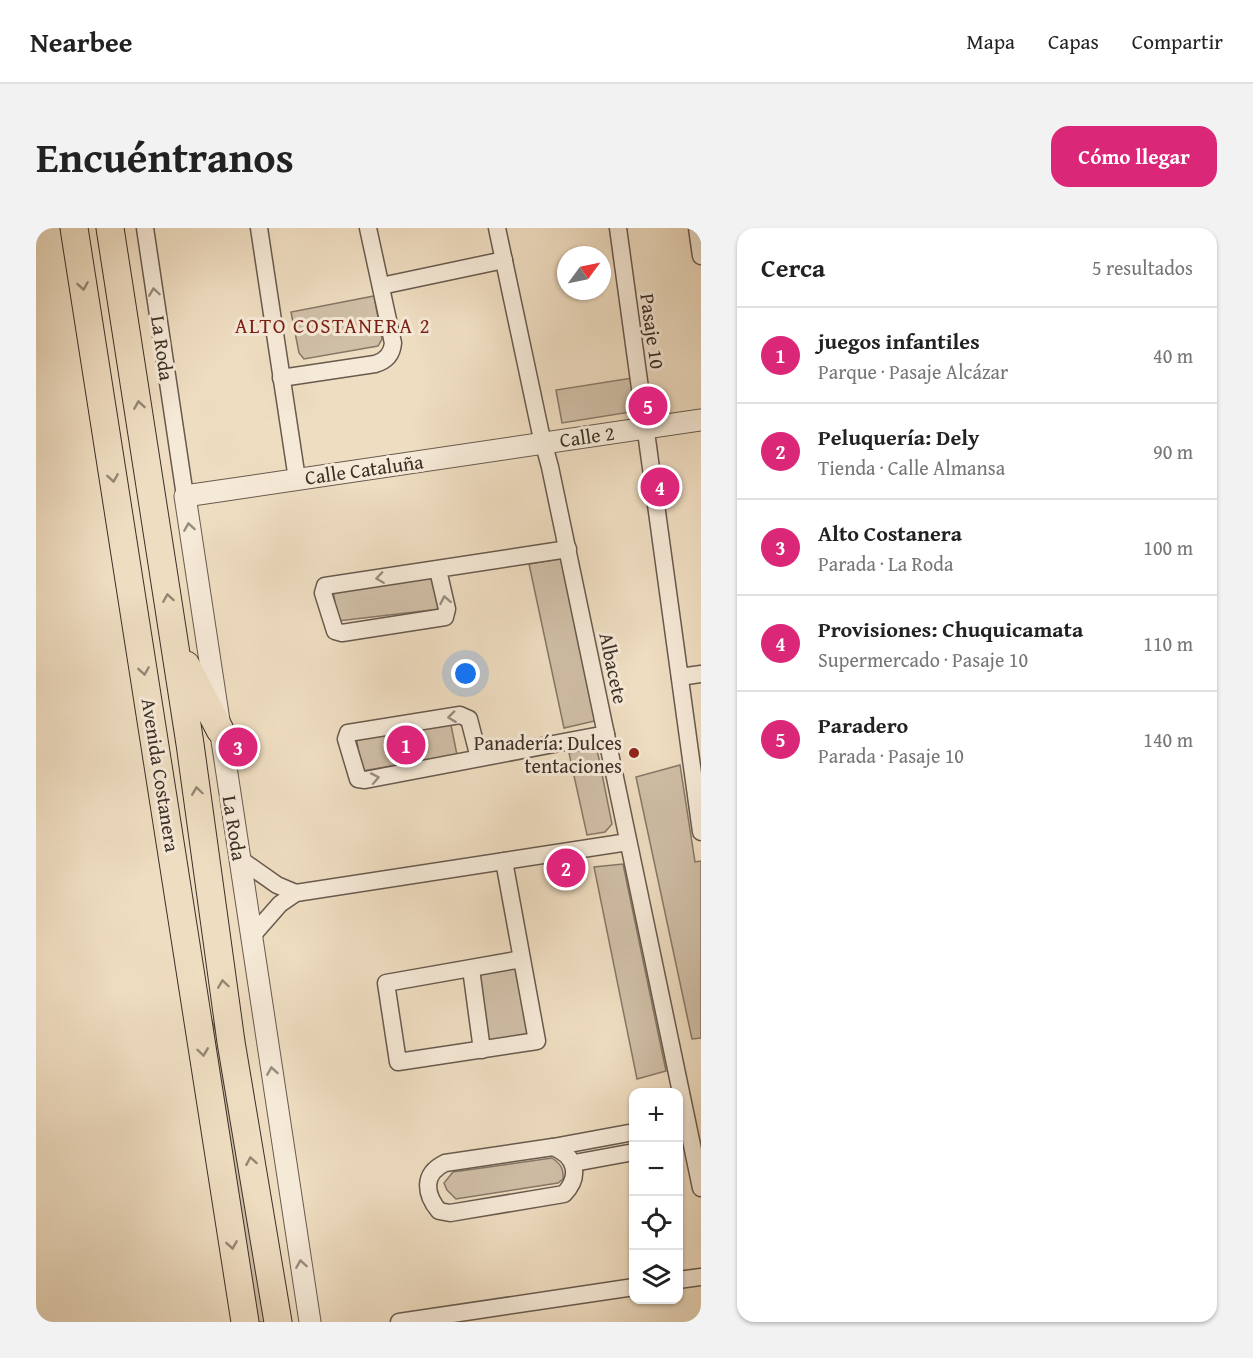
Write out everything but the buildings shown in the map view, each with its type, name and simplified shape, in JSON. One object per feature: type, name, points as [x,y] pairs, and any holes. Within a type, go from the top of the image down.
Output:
[{"type":"main road","name":"Avenida Costanera","points":[[74,228],[244,1322]]},
{"type":"main road","name":"Avenida Costanera","points":[[110,228],[175,643],[231,1042],[278,1322]]},
{"type":"main road","points":[[175,643],[220,730]]},
{"type":"street","name":"La Roda","points":[[145,228],[310,1322]]},
{"type":"street","points":[[259,228],[297,479]]},
{"type":"street","points":[[281,378],[375,364],[388,356],[393,343],[368,228]]},
{"type":"street","name":"Albacete","points":[[497,228],[568,549],[677,1088]]},
{"type":"street","name":"Pasaje 10","points":[[618,228],[701,832]]},
{"type":"street","points":[[697,228],[701,256]]},
{"type":"street","points":[[381,286],[504,260]]},
{"type":"street","name":"Calle 2","points":[[543,442],[701,420]]},
{"type":"street","name":"Calle Cataluña","points":[[185,496],[543,442]]},
{"type":"street","points":[[438,570],[447,609],[445,617],[342,633],[335,631],[322,593],[325,586],[568,549]]},
{"type":"street","points":[[680,677],[701,674]]},
{"type":"street","points":[[479,758],[469,719],[460,714],[348,733],[346,739],[358,779],[365,780],[606,734]]},
{"type":"street","points":[[251,937],[280,904],[296,893],[628,842]]},
{"type":"street","points":[[240,859],[277,885],[296,893]]},
{"type":"street","points":[[504,861],[537,1041],[399,1062],[386,983],[522,960]]},
{"type":"street","points":[[471,969],[482,1050]]},
{"type":"street","name":"Albacete","points":[[683,1123],[685,1141],[701,1188]]},
{"type":"street","points":[[553,1147],[570,1156],[574,1163],[573,1182],[564,1194],[450,1214],[439,1211],[429,1196],[429,1175],[435,1168],[445,1163],[629,1133]]},
{"type":"street","points":[[574,1163],[629,1153]]},
{"type":"street","points":[[683,1279],[701,1277]]},
{"type":"street","points":[[399,1322],[629,1288]]},
{"type":"shaded area","points":[[374,296],[382,339],[378,346],[304,359],[299,353],[291,312]]},
{"type":"shaded area","points":[[632,378],[637,411],[562,423],[556,390]]},
{"type":"shaded area","points":[[565,558],[599,720],[564,728],[529,564]]},
{"type":"shaded area","points":[[435,576],[440,609],[338,621],[333,590]]},
{"type":"shaded area","points":[[450,720],[457,755],[362,771],[356,736]]},
{"type":"shaded area","points":[[593,748],[598,754],[612,824],[605,832],[587,835],[569,753]]},
{"type":"shaded area","points":[[680,765],[695,862],[701,861],[701,1038],[692,1039],[636,777]]},
{"type":"shaded area","points":[[623,864],[666,1071],[637,1079],[594,867]]},
{"type":"shaded area","points":[[519,968],[531,1036],[481,1044],[473,973]]},
{"type":"shaded area","points":[[204,998],[226,1060],[267,1322],[255,1322]]},
{"type":"shaded area","points":[[552,1158],[562,1170],[563,1179],[558,1183],[456,1199],[444,1183],[453,1172]]},
{"type":"place","name":"Paradero","points":[[648,406]]},
{"type":"place","name":"Provisiones: Chuquicamata","points":[[660,487]]},
{"type":"place","name":"juegos infantiles","points":[[406,745]]},
{"type":"place","name":"Alto Costanera","points":[[238,747]]},
{"type":"place","name":"Panadería: Dulces tentaciones","points":[[634,753]]},
{"type":"place","name":"Peluquería: Dely","points":[[566,868]]},
{"type":"district","name":"ALTO COSTANERA 2","points":[[333,325]]}]
